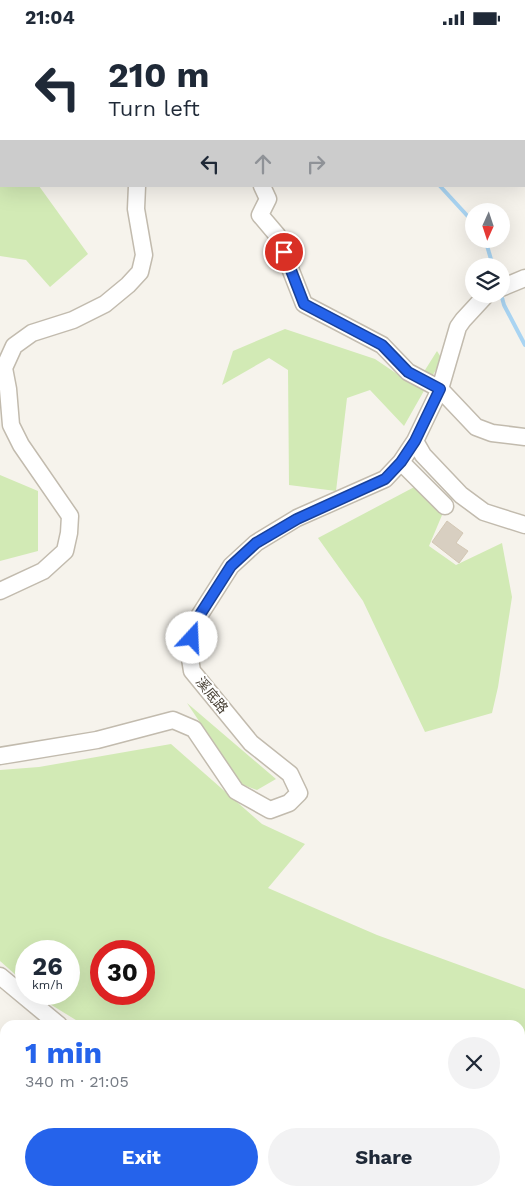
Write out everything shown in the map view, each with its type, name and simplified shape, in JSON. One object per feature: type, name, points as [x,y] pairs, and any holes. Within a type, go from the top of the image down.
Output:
[{"type":"street","points":[[0,591],[43,571],[65,551],[70,515],[21,445],[11,425],[4,368],[14,346],[32,333],[73,320],[105,303],[128,285],[140,272],[144,255],[136,209],[136,187]]},
{"type":"street","points":[[262,187],[268,199],[260,215],[277,235],[304,304],[382,345],[408,372],[440,389],[476,427],[492,433],[525,437]]},
{"type":"street","name":"溪底路","points":[[0,756],[97,741],[173,720],[194,729],[236,791],[270,810],[290,803],[299,793],[290,774],[251,743],[192,671],[189,652],[194,624],[231,566],[256,543],[297,519],[385,479],[401,462],[415,441],[440,389],[458,327],[479,303]]},
{"type":"street","points":[[415,441],[423,455],[461,495],[484,512],[525,525]]},
{"type":"street","points":[[401,462],[445,506]]},
{"type":"street","points":[[0,976],[52,1020]]},
{"type":"green space","points":[[0,187],[40,187],[88,254],[50,287],[26,260],[0,256]]},
{"type":"green space","points":[[285,329],[375,359],[415,386],[437,351],[442,359],[404,426],[370,390],[347,398],[336,491],[289,485],[288,370],[269,358],[222,385],[233,351]]},
{"type":"green space","points":[[0,475],[38,491],[38,551],[0,561]]},
{"type":"green space","points":[[420,484],[445,508],[429,546],[456,565],[502,543],[512,597],[492,713],[425,732],[363,601],[318,538]]},
{"type":"green space","points":[[187,703],[276,779],[257,790],[241,784]]},
{"type":"green space","points":[[171,744],[262,824],[305,844],[268,888],[377,935],[525,989],[525,1020],[76,1020],[52,1005],[80,1005],[80,940],[15,940],[15,974],[0,961],[0,770],[39,767]]},
{"type":"building","points":[[447,521],[463,533],[456,543],[468,551],[459,563],[432,542]]},
{"type":"waterway","points":[[441,187],[465,213]]},
{"type":"waterway","points":[[488,248],[491,258]]},
{"type":"waterway","points":[[503,303],[525,345]]},
{"type":"route","points":[[192,638],[194,624],[231,566],[256,543],[297,519],[385,479],[401,462],[415,441],[440,389],[408,372],[382,345],[304,304],[284,252]]}]
